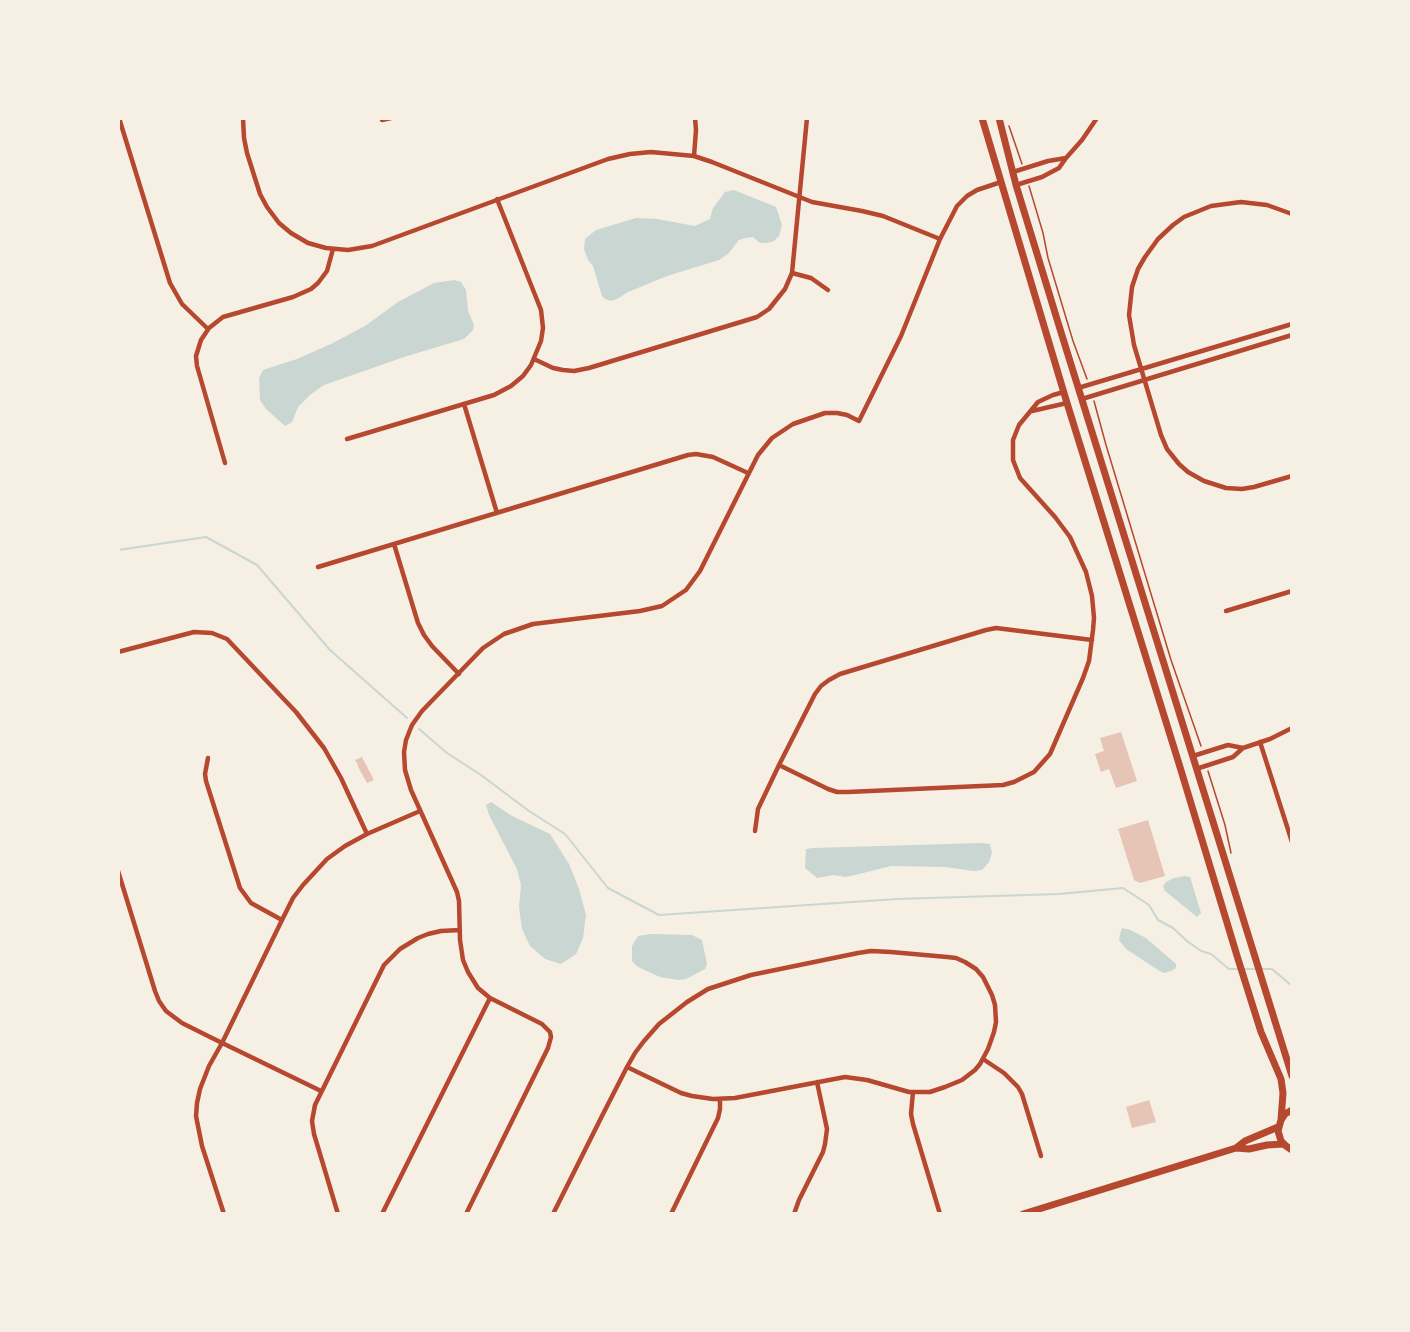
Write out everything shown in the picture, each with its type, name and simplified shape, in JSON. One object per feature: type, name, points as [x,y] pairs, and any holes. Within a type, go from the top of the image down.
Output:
[{"type":"main road","points":[[982,118],[1238,959],[1282,1083],[1279,1134],[1283,1144],[1292,1150]]},
{"type":"main road","points":[[999,118],[1016,185],[1078,388],[1292,1076]]},
{"type":"main road","points":[[1023,1214],[1236,1148],[1279,1123],[1285,1114],[1292,1110]]},
{"type":"main road","points":[[1236,1148],[1249,1149],[1283,1144]]},
{"type":"street","points":[[120,118],[170,283],[182,304],[208,328]]},
{"type":"street","points":[[243,118],[247,153],[260,194],[267,207],[279,223],[297,238],[333,249],[357,250],[372,246],[596,162],[651,152],[694,156],[799,198],[883,216],[940,239]]},
{"type":"street","points":[[382,120],[391,118]]},
{"type":"street","points":[[694,156],[695,118]]},
{"type":"street","points":[[534,359],[562,370],[589,368],[744,321],[769,309],[785,289],[792,273],[807,118]]},
{"type":"street","points":[[1016,185],[1059,168],[1083,140],[1097,118]]},
{"type":"street","points":[[1013,172],[1066,158]]},
{"type":"street","points":[[466,1214],[548,1048],[551,1037],[550,1032],[542,1024],[490,998],[478,988],[468,972],[463,960],[457,892],[411,790],[405,770],[404,752],[412,725],[422,711],[483,648],[510,631],[533,624],[640,611],[662,606],[686,590],[700,571],[748,473],[772,438],[793,424],[825,413],[847,415],[859,421],[901,336],[940,239],[957,206],[977,190],[1001,182]]},
{"type":"street","points":[[347,439],[494,394],[511,386],[523,376],[534,359],[543,328],[541,310],[497,199]]},
{"type":"street","points":[[1292,214],[1268,205],[1241,202],[1221,204],[1184,217],[1158,239],[1149,250],[1138,269],[1130,301],[1130,330],[1142,375],[1167,449],[1179,464],[1204,481],[1242,489],[1292,476]]},
{"type":"street","points":[[225,464],[196,366],[199,344],[208,328],[229,315],[293,297],[311,288],[327,271],[333,249]]},
{"type":"street","points":[[792,273],[811,278],[828,290]]},
{"type":"street","points":[[1082,399],[1142,375],[1292,324]]},
{"type":"street","points":[[1078,388],[1142,375],[1292,335]]},
{"type":"street","points":[[778,765],[837,792],[991,787],[1014,782],[1034,772],[1050,754],[1089,661],[1094,618],[1092,596],[1082,561],[1070,537],[1020,478],[1013,460],[1013,446],[1023,419],[1038,402],[1064,392]]},
{"type":"street","points":[[1032,411],[1067,403]]},
{"type":"street","points":[[464,404],[497,513]]},
{"type":"street","points":[[318,567],[669,460],[696,454],[713,457],[748,473]]},
{"type":"street","points":[[394,544],[418,623],[432,646],[459,674]]},
{"type":"street","points":[[1226,611],[1292,591]]},
{"type":"street","points":[[755,831],[758,809],[778,765],[816,693],[829,680],[840,674],[996,628],[1092,640]]},
{"type":"street","points":[[118,652],[194,632],[212,633],[227,639],[296,711],[324,748],[367,834]]},
{"type":"street","points":[[1196,769],[1233,757],[1243,748],[1292,728]]},
{"type":"street","points":[[1260,742],[1292,842]]},
{"type":"street","points":[[1193,756],[1228,745],[1243,748]]},
{"type":"street","points":[[208,758],[206,781],[240,888],[251,903],[282,920]]},
{"type":"street","points":[[224,1214],[202,1146],[196,1116],[200,1089],[209,1066],[293,898],[313,873],[345,846],[420,811]]},
{"type":"street","points":[[118,871],[159,1001],[166,1011],[222,1043],[321,1091]]},
{"type":"street","points":[[338,1214],[312,1121],[321,1091],[384,965],[410,942],[428,934],[460,930]]},
{"type":"street","points":[[553,1214],[627,1066],[644,1041],[659,1024],[708,989],[750,975],[871,951],[956,958],[976,969],[988,985],[995,1012],[994,1032],[983,1059],[975,1070],[962,1080],[937,1090],[913,1092],[854,1077],[835,1077],[735,1098],[705,1099],[681,1093],[627,1066]]},
{"type":"street","points":[[382,1214],[490,998]]},
{"type":"street","points":[[983,1059],[1004,1073],[1018,1087],[1041,1156]]},
{"type":"street","points":[[794,1214],[824,1152],[826,1129],[817,1082]]},
{"type":"street","points":[[913,1092],[911,1114],[913,1124],[940,1214]]},
{"type":"street","points":[[671,1214],[718,1118],[720,1099]]},
{"type":"path","points":[[1008,124],[1020,159]]},
{"type":"path","points":[[1030,191],[1048,258],[1086,377]]},
{"type":"path","points":[[1095,403],[1171,660],[1200,744]]},
{"type":"path","points":[[1209,774],[1233,860]]},
{"type":"shaded area","points":[[734,190],[776,207],[782,225],[779,236],[774,241],[760,243],[753,237],[739,240],[728,254],[719,260],[667,276],[611,301],[602,296],[593,266],[584,249],[585,239],[596,230],[636,218],[657,219],[695,226],[710,219],[713,208],[725,192]]},
{"type":"shaded area","points":[[454,280],[461,282],[466,290],[468,311],[474,325],[473,330],[464,339],[324,385],[298,407],[292,422],[285,426],[266,409],[260,400],[259,378],[263,370],[297,359],[331,344],[365,326],[398,302],[434,283]]},
{"type":"shaded area","points":[[491,802],[512,816],[550,834],[569,864],[586,915],[583,938],[576,954],[561,964],[545,959],[530,946],[522,929],[519,907],[521,885],[517,869],[489,815],[486,805]]},
{"type":"shaded area","points":[[990,844],[992,853],[989,862],[982,870],[891,866],[845,877],[834,875],[817,878],[805,868],[806,849],[813,848]]},
{"type":"shaded area","points":[[1190,877],[1201,913],[1197,917],[1165,891],[1163,886],[1174,878]]},
{"type":"shaded area","points":[[1122,928],[1146,938],[1176,964],[1176,968],[1164,973],[1126,949],[1119,940]]},
{"type":"shaded area","points":[[692,935],[702,940],[707,964],[705,969],[686,979],[678,980],[660,977],[638,967],[632,961],[632,946],[638,936]]},
{"type":"building","points":[[1121,732],[1137,781],[1116,788],[1109,769],[1101,772],[1095,754],[1104,751],[1100,738]]},
{"type":"building","points":[[362,757],[374,780],[367,783],[355,760]]},
{"type":"building","points":[[1148,820],[1165,876],[1140,883],[1134,880],[1118,829]]},
{"type":"building","points":[[1149,1100],[1156,1122],[1132,1128],[1126,1107]]},
{"type":"waterway","points":[[118,550],[206,537],[257,565],[330,650],[407,718]]},
{"type":"waterway","points":[[419,729],[447,753],[565,834],[608,888],[659,915],[897,899],[1059,894],[1123,888],[1149,905],[1158,920],[1173,928],[1201,951],[1211,954],[1229,969],[1272,969],[1292,986]]}]
